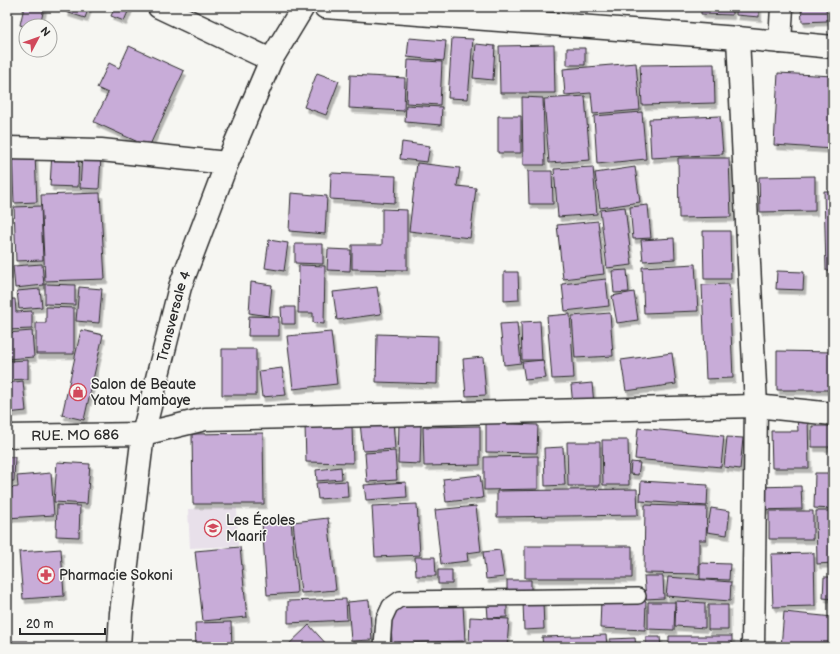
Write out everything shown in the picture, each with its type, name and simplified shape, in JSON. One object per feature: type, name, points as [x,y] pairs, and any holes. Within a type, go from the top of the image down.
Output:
[{"type":"street","points":[[159,7],[271,60]]},
{"type":"street","name":"Transversale 4","points":[[119,647],[121,613],[143,434],[180,287],[227,163],[271,60],[303,7]]},
{"type":"street","points":[[325,7],[738,38],[833,47]]},
{"type":"street","points":[[780,42],[782,7]]},
{"type":"street","points":[[738,38],[756,406],[753,647]]},
{"type":"street","points":[[7,148],[101,150],[227,163]]},
{"type":"street","name":"RUE. MO 686","points":[[7,436],[143,434],[205,419],[756,406],[833,414]]},
{"type":"lane","points":[[382,647],[384,619],[390,606],[400,599],[638,596]]},
{"type":"shaded area","name":"Les Écoles Maarif","points":[[237,508],[238,546],[190,548],[188,509]]},
{"type":"building","points":[[24,7],[44,8],[42,18],[22,18]]},
{"type":"building","points":[[68,7],[89,7],[85,18],[66,12]]},
{"type":"building","points":[[115,7],[130,7],[124,21],[111,16]]},
{"type":"building","points":[[701,7],[732,7],[732,15],[701,14]]},
{"type":"building","points":[[736,7],[759,7],[759,17],[736,15]]},
{"type":"building","points":[[801,7],[826,7],[827,21],[802,22]]},
{"type":"building","points":[[829,7],[833,7],[833,20],[828,20]]},
{"type":"building","points":[[409,38],[446,41],[444,61],[407,57]]},
{"type":"building","points":[[452,38],[473,39],[468,99],[448,98]]},
{"type":"building","points":[[476,44],[495,46],[493,80],[473,78]]},
{"type":"building","points":[[554,45],[555,93],[500,93],[499,46]]},
{"type":"building","points":[[129,46],[184,71],[149,147],[94,122],[108,93],[97,88],[109,63],[119,68]]},
{"type":"building","points":[[567,48],[585,48],[585,65],[567,65]]},
{"type":"building","points":[[408,60],[442,62],[440,105],[406,103]]},
{"type":"building","points":[[636,63],[640,110],[593,114],[591,93],[565,95],[563,69]]},
{"type":"building","points":[[714,64],[715,103],[642,105],[640,65]]},
{"type":"building","points":[[317,73],[339,81],[326,115],[304,107]]},
{"type":"building","points":[[778,73],[833,76],[833,149],[774,145]]},
{"type":"building","points":[[350,75],[405,78],[404,111],[349,108]]},
{"type":"building","points":[[585,96],[590,160],[549,163],[544,99]]},
{"type":"building","points":[[522,97],[543,98],[545,165],[523,165]]},
{"type":"building","points":[[406,105],[442,107],[441,125],[405,122]]},
{"type":"building","points":[[642,112],[646,159],[597,164],[594,116]]},
{"type":"building","points":[[498,116],[521,116],[521,153],[498,153]]},
{"type":"building","points":[[720,116],[723,154],[651,158],[649,119]]},
{"type":"building","points":[[402,142],[430,146],[427,162],[400,159]]},
{"type":"building","points":[[52,152],[79,154],[78,187],[50,186]]},
{"type":"building","points":[[35,154],[37,202],[14,203],[12,156]]},
{"type":"building","points":[[82,155],[101,157],[99,189],[80,188]]},
{"type":"building","points":[[678,158],[729,158],[731,217],[679,218]]},
{"type":"building","points":[[417,163],[460,168],[457,186],[476,188],[470,238],[409,231]]},
{"type":"building","points":[[593,167],[597,214],[558,217],[554,169]]},
{"type":"building","points":[[635,167],[640,202],[600,208],[595,173]]},
{"type":"building","points":[[528,171],[552,171],[553,204],[529,204]]},
{"type":"building","points":[[331,173],[396,176],[395,203],[330,199]]},
{"type":"building","points":[[815,176],[815,211],[760,212],[759,177]]},
{"type":"building","points":[[824,191],[833,191],[833,270],[826,270]]},
{"type":"building","points":[[7,192],[10,275],[7,275]]},
{"type":"building","points":[[100,193],[105,279],[45,281],[41,195]]},
{"type":"building","points":[[291,193],[327,196],[325,234],[289,231]]},
{"type":"building","points":[[648,205],[651,238],[633,239],[630,207]]},
{"type":"building","points":[[41,206],[43,260],[16,261],[14,207]]},
{"type":"building","points":[[625,207],[632,265],[607,268],[600,210]]},
{"type":"building","points":[[382,209],[407,210],[407,270],[352,269],[352,245],[382,245]]},
{"type":"building","points":[[598,221],[604,274],[563,279],[557,225]]},
{"type":"building","points":[[703,231],[730,231],[731,279],[704,279]]},
{"type":"building","points":[[674,238],[675,259],[643,261],[641,240]]},
{"type":"building","points":[[269,240],[288,243],[284,271],[265,268]]},
{"type":"building","points":[[295,244],[323,244],[323,264],[295,263]]},
{"type":"building","points":[[328,249],[351,250],[350,271],[327,270]]},
{"type":"building","points":[[42,264],[44,285],[15,288],[13,266]]},
{"type":"building","points":[[695,264],[698,311],[644,313],[642,267]]},
{"type":"building","points":[[299,265],[325,266],[324,324],[313,323],[313,313],[298,313]]},
{"type":"building","points":[[627,270],[629,292],[614,293],[612,271]]},
{"type":"building","points":[[777,271],[804,272],[803,290],[776,289]]},
{"type":"building","points":[[504,272],[518,272],[519,300],[504,301]]},
{"type":"building","points":[[606,279],[609,306],[565,311],[562,284]]},
{"type":"building","points":[[251,282],[272,285],[269,316],[249,313]]},
{"type":"building","points":[[45,284],[75,285],[75,305],[45,304]]},
{"type":"building","points":[[729,284],[733,378],[706,379],[702,285]]},
{"type":"building","points":[[79,287],[102,289],[99,323],[76,321]]},
{"type":"building","points":[[377,287],[381,314],[337,320],[333,292]]},
{"type":"building","points":[[40,289],[42,307],[19,309],[17,291]]},
{"type":"building","points":[[634,292],[638,320],[617,323],[612,296]]},
{"type":"building","points":[[7,299],[15,299],[16,312],[32,311],[32,329],[7,330]]},
{"type":"building","points":[[46,307],[74,308],[74,354],[36,354],[36,323],[46,323]]},
{"type":"building","points":[[281,307],[295,307],[295,324],[282,324]]},
{"type":"building","points":[[610,313],[613,356],[575,358],[572,316]]},
{"type":"building","points":[[570,314],[574,378],[552,379],[547,316]]},
{"type":"building","points":[[249,316],[279,317],[279,336],[248,336]]},
{"type":"building","points":[[540,321],[542,360],[522,360],[521,322]]},
{"type":"building","points":[[517,323],[521,363],[504,365],[500,324]]},
{"type":"building","points":[[81,330],[103,335],[84,420],[62,415]]},
{"type":"building","points":[[32,331],[34,357],[7,359],[7,333]]},
{"type":"building","points":[[331,332],[337,384],[293,389],[287,336]]},
{"type":"building","points":[[377,334],[438,336],[437,384],[376,382]]},
{"type":"building","points":[[222,349],[256,349],[256,395],[222,395]]},
{"type":"building","points":[[777,351],[833,352],[833,390],[777,390]]},
{"type":"building","points":[[672,353],[676,384],[626,391],[621,360]]},
{"type":"building","points":[[483,357],[486,395],[466,396],[463,359]]},
{"type":"building","points":[[28,360],[28,379],[7,380],[7,361]]},
{"type":"building","points":[[543,360],[546,378],[525,380],[522,362]]},
{"type":"building","points":[[282,368],[286,395],[262,397],[259,371]]},
{"type":"building","points":[[23,381],[26,411],[7,413],[7,383]]},
{"type":"building","points":[[592,383],[594,404],[573,406],[571,385]]},
{"type":"building","points":[[797,417],[808,417],[809,468],[772,468],[771,431],[798,431]]},
{"type":"building","points":[[393,421],[395,449],[363,451],[360,423]]},
{"type":"building","points":[[399,422],[421,423],[420,464],[398,463]]},
{"type":"building","points":[[486,423],[538,425],[537,453],[486,452]]},
{"type":"building","points":[[305,425],[352,425],[353,463],[306,462]]},
{"type":"building","points":[[480,426],[480,465],[424,466],[423,427]]},
{"type":"building","points":[[812,426],[833,426],[833,447],[812,447]]},
{"type":"building","points":[[638,428],[724,436],[721,467],[635,459]]},
{"type":"building","points":[[263,433],[264,504],[193,504],[192,434]]},
{"type":"building","points":[[727,437],[743,438],[740,469],[724,467]]},
{"type":"building","points":[[602,440],[628,440],[629,485],[603,485]]},
{"type":"building","points":[[567,442],[600,442],[600,486],[568,486]]},
{"type":"building","points":[[563,447],[565,485],[545,486],[544,448]]},
{"type":"building","points":[[395,451],[397,480],[367,482],[365,453]]},
{"type":"building","points":[[538,456],[538,489],[484,490],[484,457]]},
{"type":"building","points":[[7,457],[15,457],[14,481],[7,481]]},
{"type":"building","points":[[57,462],[90,464],[87,504],[54,502]]},
{"type":"building","points":[[631,462],[640,463],[638,475],[630,474]]},
{"type":"building","points":[[341,467],[342,479],[317,481],[316,470]]},
{"type":"building","points":[[51,473],[54,515],[7,518],[7,488],[18,487],[17,476]]},
{"type":"building","points":[[815,473],[833,473],[833,509],[814,508]]},
{"type":"building","points":[[480,475],[483,498],[446,502],[443,479]]},
{"type":"building","points":[[347,481],[348,497],[318,499],[316,483]]},
{"type":"building","points":[[641,481],[708,485],[707,506],[640,501]]},
{"type":"building","points":[[406,482],[407,497],[366,500],[364,485]]},
{"type":"building","points":[[801,486],[802,509],[753,510],[752,487]]},
{"type":"building","points":[[637,489],[638,515],[497,517],[497,491]]},
{"type":"building","points":[[417,504],[420,555],[375,557],[372,506]]},
{"type":"building","points":[[57,505],[80,506],[79,537],[56,536]]},
{"type":"building","points":[[645,505],[707,507],[706,540],[699,540],[699,574],[644,573]]},
{"type":"building","points":[[476,506],[481,551],[467,553],[468,561],[441,564],[435,510]]},
{"type":"building","points":[[711,508],[730,511],[727,535],[707,532]]},
{"type":"building","points":[[769,511],[813,511],[813,539],[769,539]]},
{"type":"building","points":[[816,511],[833,511],[833,563],[817,564]]},
{"type":"building","points":[[328,518],[336,590],[301,593],[293,522]]},
{"type":"building","points":[[291,520],[297,593],[267,595],[262,522]]},
{"type":"building","points":[[525,546],[632,546],[632,578],[525,578]]},
{"type":"building","points":[[240,547],[247,617],[203,621],[195,551]]},
{"type":"building","points":[[61,549],[64,596],[23,599],[19,552]]},
{"type":"building","points":[[500,550],[504,577],[486,579],[483,552]]},
{"type":"building","points":[[814,553],[815,606],[773,607],[771,554]]},
{"type":"building","points":[[415,557],[435,557],[436,576],[416,576]]},
{"type":"building","points":[[700,563],[730,564],[729,580],[700,579]]},
{"type":"building","points":[[438,570],[452,570],[452,584],[438,584]]},
{"type":"building","points":[[644,576],[663,576],[664,598],[646,599]]},
{"type":"building","points":[[668,577],[731,582],[730,601],[666,596]]},
{"type":"building","points":[[824,577],[833,577],[833,599],[823,598]]},
{"type":"building","points":[[507,580],[531,580],[531,596],[507,596]]},
{"type":"building","points":[[346,599],[347,620],[288,623],[288,601]]},
{"type":"building","points":[[369,600],[372,640],[351,641],[348,602]]},
{"type":"building","points":[[601,600],[646,601],[645,630],[600,628]]},
{"type":"building","points":[[676,601],[705,603],[705,628],[675,626]]},
{"type":"building","points":[[523,602],[543,602],[544,629],[524,630]]},
{"type":"building","points":[[648,602],[675,602],[674,630],[648,629]]},
{"type":"building","points":[[487,604],[507,604],[507,617],[488,618]]},
{"type":"building","points":[[463,605],[465,641],[392,643],[390,608]]},
{"type":"building","points":[[708,605],[728,605],[728,630],[708,630]]},
{"type":"building","points":[[784,612],[833,617],[833,647],[781,647]]},
{"type":"building","points":[[470,617],[509,619],[507,647],[469,647]]},
{"type":"building","points":[[231,622],[232,647],[196,647],[195,623]]},
{"type":"building","points":[[309,625],[329,647],[286,647]]},
{"type":"building","points":[[606,635],[607,647],[543,647],[542,637]]},
{"type":"building","points":[[669,636],[732,636],[732,647],[669,647]]},
{"type":"building","points":[[646,637],[660,637],[661,647],[646,647]]},
{"type":"building","points":[[635,638],[636,647],[610,647],[610,639]]},
{"type":"building","points":[[7,641],[28,641],[28,647],[7,647]]},
{"type":"building","points":[[447,644],[465,644],[465,647],[447,647]]},
{"type":"place","name":"Salon de Beaute Yatou Mambaye","points":[[78,392]]},
{"type":"place","name":"Les Écoles Maarif","points":[[213,528]]},
{"type":"place","name":"Pharmacie Sokoni","points":[[46,575]]}]
